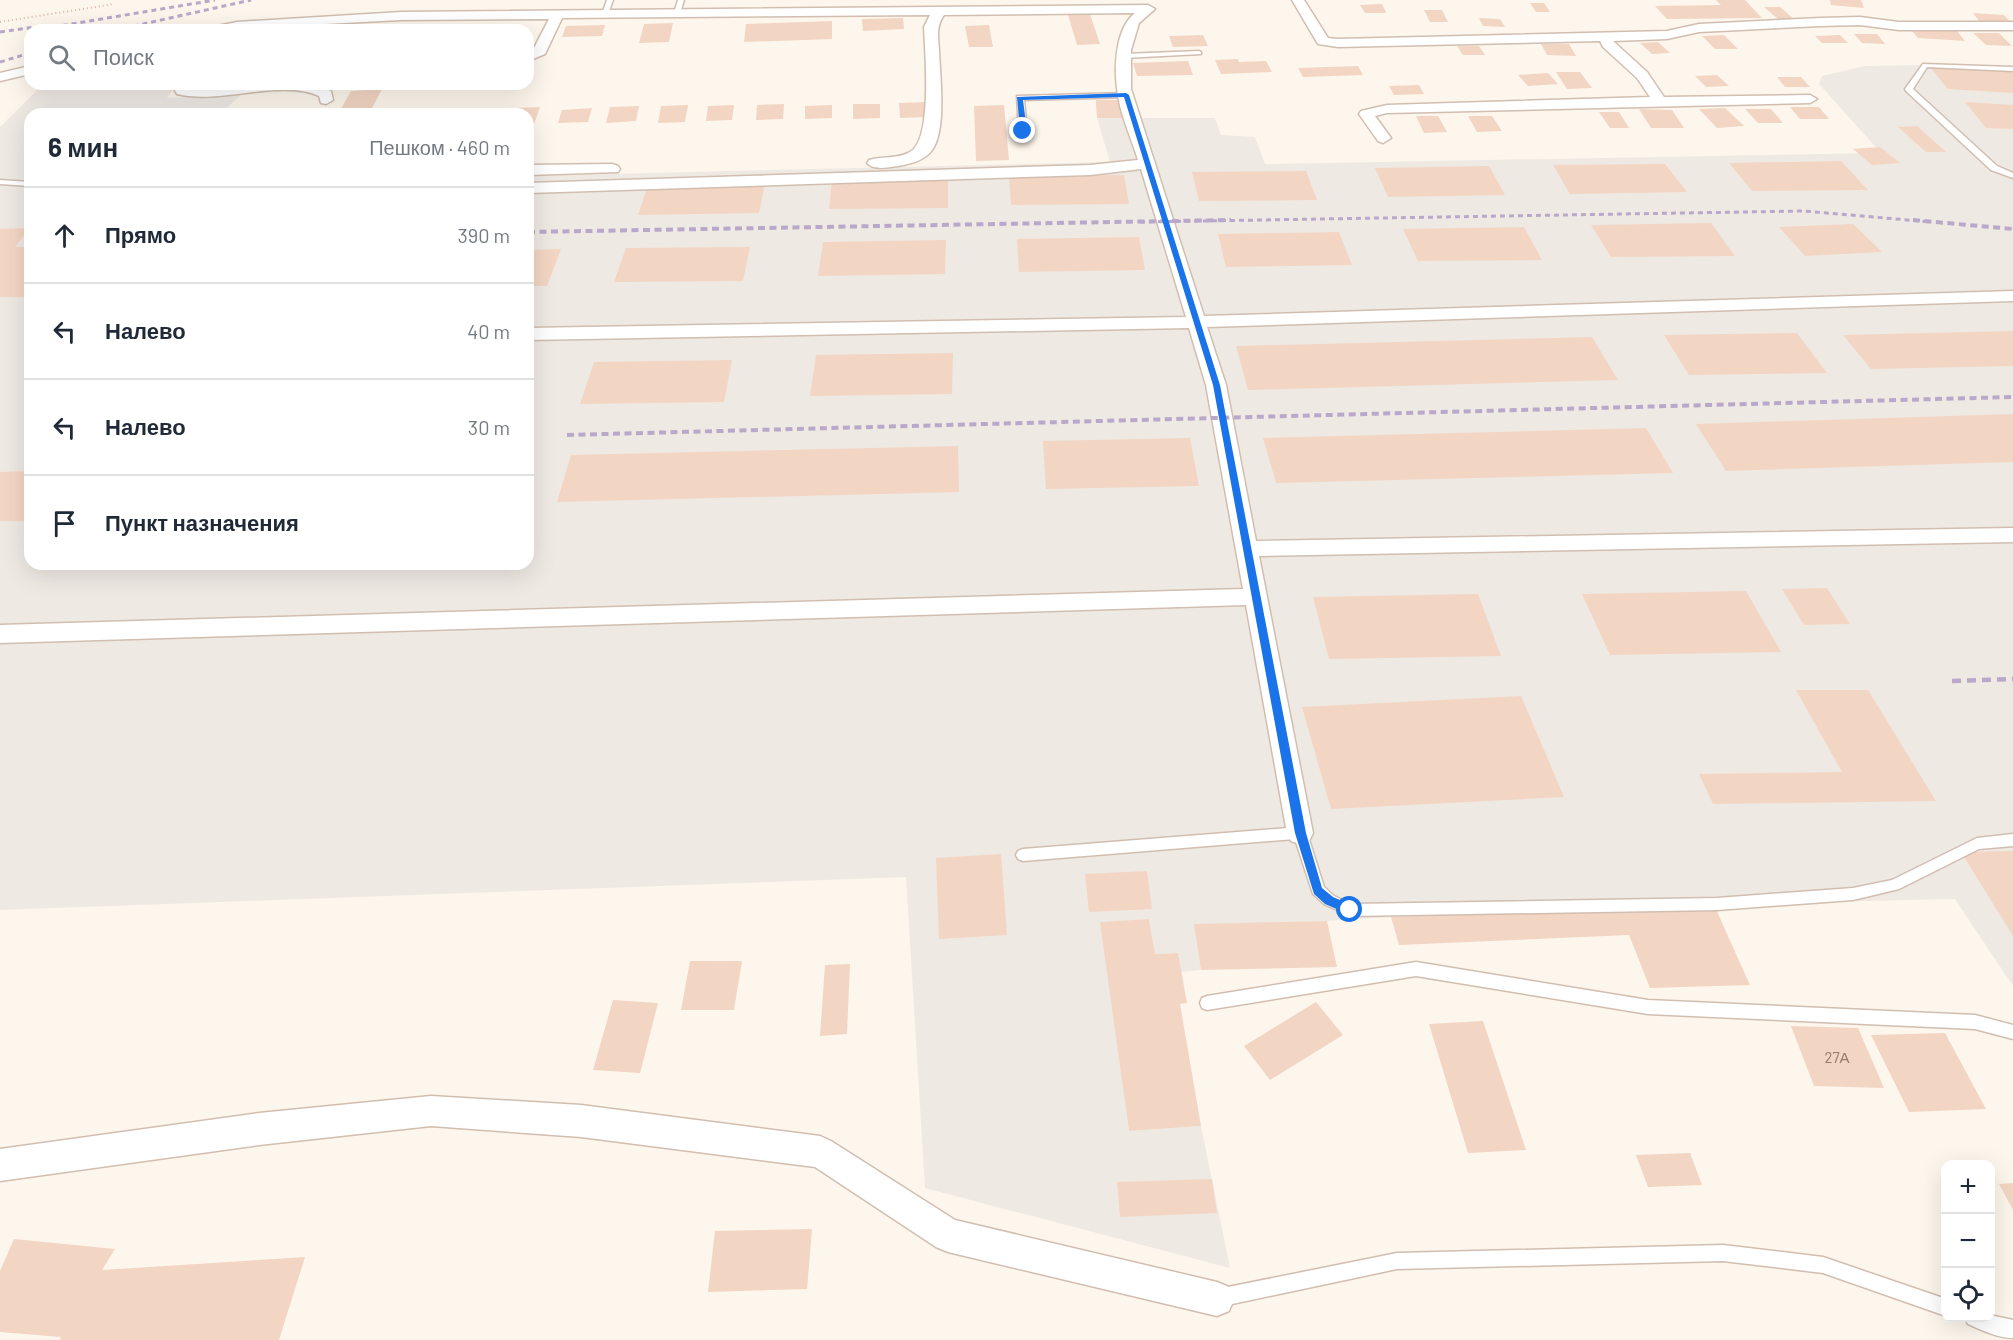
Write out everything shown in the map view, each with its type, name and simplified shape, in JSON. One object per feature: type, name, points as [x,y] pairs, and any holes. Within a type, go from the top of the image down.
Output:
[{"type":"street","points":[[828,12],[892,0]]},
{"type":"street","points":[[1034,0],[1062,9]]},
{"type":"street","points":[[1298,0],[1323,41],[1338,44],[1667,35],[1699,28],[1821,22],[1860,21],[1899,27],[2013,26]]},
{"type":"street","points":[[308,24],[444,16],[1062,9],[1147,4]]},
{"type":"street","points":[[1147,4],[1132,21],[1124,56],[1126,95],[1216,385],[1300,833]]},
{"type":"street","points":[[696,167],[870,164],[898,161],[917,155],[928,145],[932,123],[931,27],[940,11]]},
{"type":"street","points":[[534,54],[540,51],[557,15]]},
{"type":"street","points":[[439,24],[444,16]]},
{"type":"street","points":[[1605,37],[1608,44],[1642,75],[1660,101]]},
{"type":"street","points":[[0,77],[24,71]]},
{"type":"street","points":[[0,90],[24,71]]},
{"type":"street","points":[[181,90],[197,94],[238,90]]},
{"type":"street","points":[[320,90],[326,94],[326,100]]},
{"type":"street","points":[[1383,138],[1366,114],[1387,109],[1810,99]]},
{"type":"street","points":[[534,188],[1090,170],[1147,164]]},
{"type":"street","points":[[534,170],[627,169]]},
{"type":"street","points":[[534,334],[1197,322],[2013,296]]},
{"type":"street","points":[[1247,549],[2013,535]]},
{"type":"street","points":[[0,634],[1256,597]]},
{"type":"street","points":[[0,1165],[259,1129],[431,1111],[581,1121],[820,1152],[948,1235],[1217,1299]]},
{"type":"lane","points":[[605,14],[610,0]]},
{"type":"lane","points":[[677,14],[681,0]]},
{"type":"lane","points":[[1124,56],[1199,53]]},
{"type":"lane","points":[[2013,69],[1925,65],[1909,90],[1994,168],[2013,176]]},
{"type":"lane","points":[[1023,131],[1020,98],[1126,95]]},
{"type":"lane","points":[[0,182],[24,184]]},
{"type":"lane","points":[[1023,855],[1300,833],[1318,890],[1329,900],[1350,910],[1717,904],[1853,894],[1894,885],[1977,844],[2013,840]]},
{"type":"lane","points":[[1207,1003],[1416,969],[1648,1007],[1975,1023],[2013,1032]]},
{"type":"lane","points":[[1217,1299],[1397,1261],[1723,1253],[1823,1264],[1941,1306]]},
{"type":"lane","points":[[1988,1322],[2013,1329]]},
{"type":"path","points":[[0,22],[114,4]]},
{"type":"shaded area","points":[[1864,66],[2013,67],[2013,986],[1955,899],[1717,904],[1195,925],[1201,970],[1181,972],[1178,953],[1155,954],[1149,919],[1101,922],[1129,1131],[1201,1126],[1230,1268],[925,1188],[906,877],[0,910],[0,127],[37,90],[172,90],[167,98],[241,95],[227,108],[24,108],[24,570],[534,570],[534,176],[1110,162],[1097,118],[1096,100],[1125,100],[1127,118],[1215,118],[1221,135],[1255,137],[1265,164],[1881,153],[1819,84],[1822,76]]},
{"type":"building","points":[[1716,0],[1745,0],[1762,18],[1667,19],[1655,6],[1721,5]]},
{"type":"building","points":[[1830,0],[1861,0],[1864,8],[1831,5]]},
{"type":"building","points":[[1530,3],[1544,3],[1550,12],[1536,12]]},
{"type":"building","points":[[1382,4],[1386,13],[1365,13],[1360,5]]},
{"type":"building","points":[[1764,7],[1780,7],[1794,19],[1778,19]]},
{"type":"building","points":[[1424,10],[1442,10],[1448,22],[1430,22]]},
{"type":"building","points":[[1973,13],[2004,15],[2011,23],[1979,21]]},
{"type":"building","points":[[1090,14],[1100,44],[1077,45],[1068,15]]},
{"type":"building","points":[[903,18],[904,29],[863,31],[862,19]]},
{"type":"building","points":[[1479,18],[1500,19],[1505,27],[1483,26]]},
{"type":"building","points":[[832,21],[832,39],[744,42],[746,24]]},
{"type":"building","points":[[673,23],[669,42],[639,43],[644,24]]},
{"type":"building","points":[[605,25],[602,36],[562,37],[566,26]]},
{"type":"building","points":[[989,25],[993,47],[969,47],[965,26]]},
{"type":"building","points":[[1910,29],[1957,31],[1965,41],[1918,38]]},
{"type":"building","points":[[1973,33],[1999,33],[2012,46],[1986,45]]},
{"type":"building","points":[[1854,34],[1877,34],[1885,44],[1862,43]]},
{"type":"building","points":[[1203,35],[1208,46],[1173,47],[1169,36]]},
{"type":"building","points":[[1724,35],[1738,49],[1715,49],[1702,36]]},
{"type":"building","points":[[1840,35],[1848,43],[1822,43],[1815,36]]},
{"type":"building","points":[[1658,42],[1670,53],[1652,54],[1640,43]]},
{"type":"building","points":[[1541,44],[1569,44],[1576,56],[1547,55]]},
{"type":"building","points":[[1457,46],[1479,46],[1485,55],[1463,55]]},
{"type":"building","points":[[1238,59],[1239,62],[1266,61],[1272,72],[1221,74],[1215,60]]},
{"type":"building","points":[[1188,61],[1193,75],[1137,76],[1133,63]]},
{"type":"building","points":[[1358,66],[1363,75],[1303,77],[1298,68]]},
{"type":"building","points":[[1930,67],[2013,70],[2013,93],[1948,89]]},
{"type":"building","points":[[1556,72],[1580,72],[1592,88],[1567,89]]},
{"type":"building","points":[[1548,73],[1558,84],[1528,86],[1518,75]]},
{"type":"building","points":[[1717,75],[1729,86],[1706,87],[1695,76]]},
{"type":"building","points":[[1777,77],[1801,77],[1810,87],[1785,87]]},
{"type":"building","points":[[1419,85],[1424,94],[1394,95],[1389,86]]},
{"type":"building","points":[[381,90],[372,108],[341,108],[351,91]]},
{"type":"building","points":[[1096,100],[1125,100],[1127,118],[1097,118]]},
{"type":"building","points":[[926,102],[927,117],[900,118],[899,103]]},
{"type":"building","points":[[1965,102],[2013,105],[2013,129],[1986,128]]},
{"type":"building","points":[[784,104],[783,119],[756,120],[757,105]]},
{"type":"building","points":[[853,104],[880,104],[880,118],[853,119]]},
{"type":"building","points":[[688,105],[685,122],[658,123],[661,106]]},
{"type":"building","points":[[734,105],[732,120],[706,121],[708,106]]},
{"type":"building","points":[[832,105],[832,118],[805,119],[805,106]]},
{"type":"building","points":[[1004,105],[1009,160],[976,161],[974,106]]},
{"type":"building","points":[[639,106],[636,121],[606,123],[610,107]]},
{"type":"building","points":[[540,107],[534,124],[534,108],[517,108]]},
{"type":"building","points":[[1790,107],[1819,107],[1829,119],[1800,119]]},
{"type":"building","points":[[592,108],[588,122],[558,123],[562,110]]},
{"type":"building","points":[[1725,108],[1744,126],[1717,128],[1699,109]]},
{"type":"building","points":[[1639,109],[1672,110],[1684,128],[1651,128]]},
{"type":"building","points":[[1745,109],[1771,109],[1783,123],[1758,123]]},
{"type":"building","points":[[1599,112],[1619,112],[1629,128],[1610,128]]},
{"type":"building","points":[[1416,116],[1438,116],[1447,132],[1424,133]]},
{"type":"building","points":[[1468,116],[1492,116],[1502,131],[1477,132]]},
{"type":"building","points":[[1917,126],[1946,152],[1926,152],[1898,127]]},
{"type":"building","points":[[1880,147],[1900,163],[1872,165],[1853,149]]},
{"type":"building","points":[[1841,161],[1868,190],[1752,191],[1729,163]]},
{"type":"building","points":[[1665,164],[1687,192],[1570,194],[1553,165]]},
{"type":"building","points":[[1489,166],[1505,195],[1388,197],[1375,168]]},
{"type":"building","points":[[1306,171],[1317,200],[1199,201],[1192,172]]},
{"type":"building","points":[[1124,175],[1129,204],[1011,205],[1009,176]]},
{"type":"building","points":[[948,178],[948,208],[829,209],[832,180]]},
{"type":"building","points":[[765,183],[759,213],[638,215],[648,185]]},
{"type":"building","points":[[1711,223],[1735,256],[1611,257],[1591,225]]},
{"type":"building","points":[[1853,224],[1882,252],[1805,256],[1779,227]]},
{"type":"building","points":[[1524,227],[1542,260],[1418,261],[1403,229]]},
{"type":"building","points":[[24,228],[24,236],[15,247],[24,247],[24,297],[0,297],[0,229]]},
{"type":"building","points":[[1339,232],[1352,265],[1226,267],[1218,234]]},
{"type":"building","points":[[1139,237],[1145,270],[1019,272],[1017,239]]},
{"type":"building","points":[[946,240],[945,274],[818,276],[823,242]]},
{"type":"building","points":[[750,247],[743,281],[614,282],[626,248]]},
{"type":"building","points":[[561,249],[547,286],[534,286],[534,250]]},
{"type":"building","points":[[2013,331],[2013,366],[1871,369],[1843,335]]},
{"type":"building","points":[[1797,333],[1827,373],[1689,375],[1664,335]]},
{"type":"building","points":[[1592,337],[1618,380],[1248,390],[1236,346]]},
{"type":"building","points":[[953,353],[952,394],[810,396],[816,355]]},
{"type":"building","points":[[732,360],[724,402],[580,404],[594,362]]},
{"type":"building","points":[[2013,414],[2013,462],[1726,471],[1696,424]]},
{"type":"building","points":[[1646,428],[1673,473],[1276,483],[1263,438]]},
{"type":"building","points":[[1190,438],[1199,486],[1046,489],[1043,441]]},
{"type":"building","points":[[958,446],[959,492],[557,502],[571,455]]},
{"type":"building","points":[[24,471],[24,521],[0,521],[0,472]]},
{"type":"building","points":[[1827,588],[1850,624],[1804,625],[1782,589]]},
{"type":"building","points":[[1746,591],[1781,652],[1610,655],[1582,594]]},
{"type":"building","points":[[1478,594],[1501,656],[1329,659],[1313,597]]},
{"type":"building","points":[[1796,690],[1868,690],[1936,801],[1713,804],[1699,774],[1842,772]]},
{"type":"building","points":[[1521,696],[1564,797],[1331,809],[1302,707]]},
{"type":"building","points":[[2013,851],[2013,936],[1961,852]]},
{"type":"building","points":[[1001,854],[1007,935],[939,939],[936,858]]},
{"type":"building","points":[[1147,871],[1152,909],[1089,912],[1085,874]]},
{"type":"building","points":[[1714,905],[1750,985],[1650,988],[1629,935],[1399,945],[1391,917]]},
{"type":"building","points":[[1149,919],[1155,954],[1178,953],[1187,1003],[1180,1004],[1201,1126],[1129,1131],[1100,922]]},
{"type":"building","points":[[1327,921],[1337,967],[1201,970],[1194,924]]},
{"type":"building","points":[[690,961],[742,961],[734,1010],[681,1010]]},
{"type":"building","points":[[850,964],[847,1034],[820,1036],[825,965]]},
{"type":"building","points":[[613,1000],[658,1003],[640,1073],[593,1070]]},
{"type":"building","points":[[1316,1002],[1343,1035],[1270,1080],[1244,1046]]},
{"type":"building","points":[[1483,1021],[1526,1150],[1468,1153],[1429,1024]]},
{"type":"building","points":[[1791,1026],[1858,1028],[1884,1088],[1814,1086]]},
{"type":"building","points":[[1945,1033],[1986,1109],[1909,1112],[1871,1035]]},
{"type":"building","points":[[1690,1153],[1702,1185],[1648,1187],[1636,1155]]},
{"type":"building","points":[[1212,1179],[1217,1213],[1120,1217],[1117,1182]]},
{"type":"building","points":[[2013,1183],[2013,1210],[1999,1184]]},
{"type":"building","points":[[812,1229],[807,1289],[708,1292],[715,1231]]},
{"type":"building","points":[[14,1239],[115,1249],[102,1270],[305,1257],[279,1340],[60,1340],[61,1337],[0,1332],[0,1271]]},
{"type":"railway","points":[[72,24],[215,0]]},
{"type":"railway","points":[[143,24],[251,0]]},
{"type":"railway","points":[[0,32],[24,29]]},
{"type":"railway","points":[[0,62],[24,55]]},
{"type":"railway","points":[[1140,222],[1804,211],[1931,222]]},
{"type":"railway","points":[[534,232],[1231,220]]},
{"type":"railway","points":[[1913,220],[2013,229]]},
{"type":"railway","points":[[567,435],[2013,397]]},
{"type":"railway","points":[[1952,681],[2013,679]]},
{"type":"route","points":[[1023,131],[1020,98],[1126,95],[1216,385],[1300,833],[1318,890],[1329,900],[1350,910]]}]
